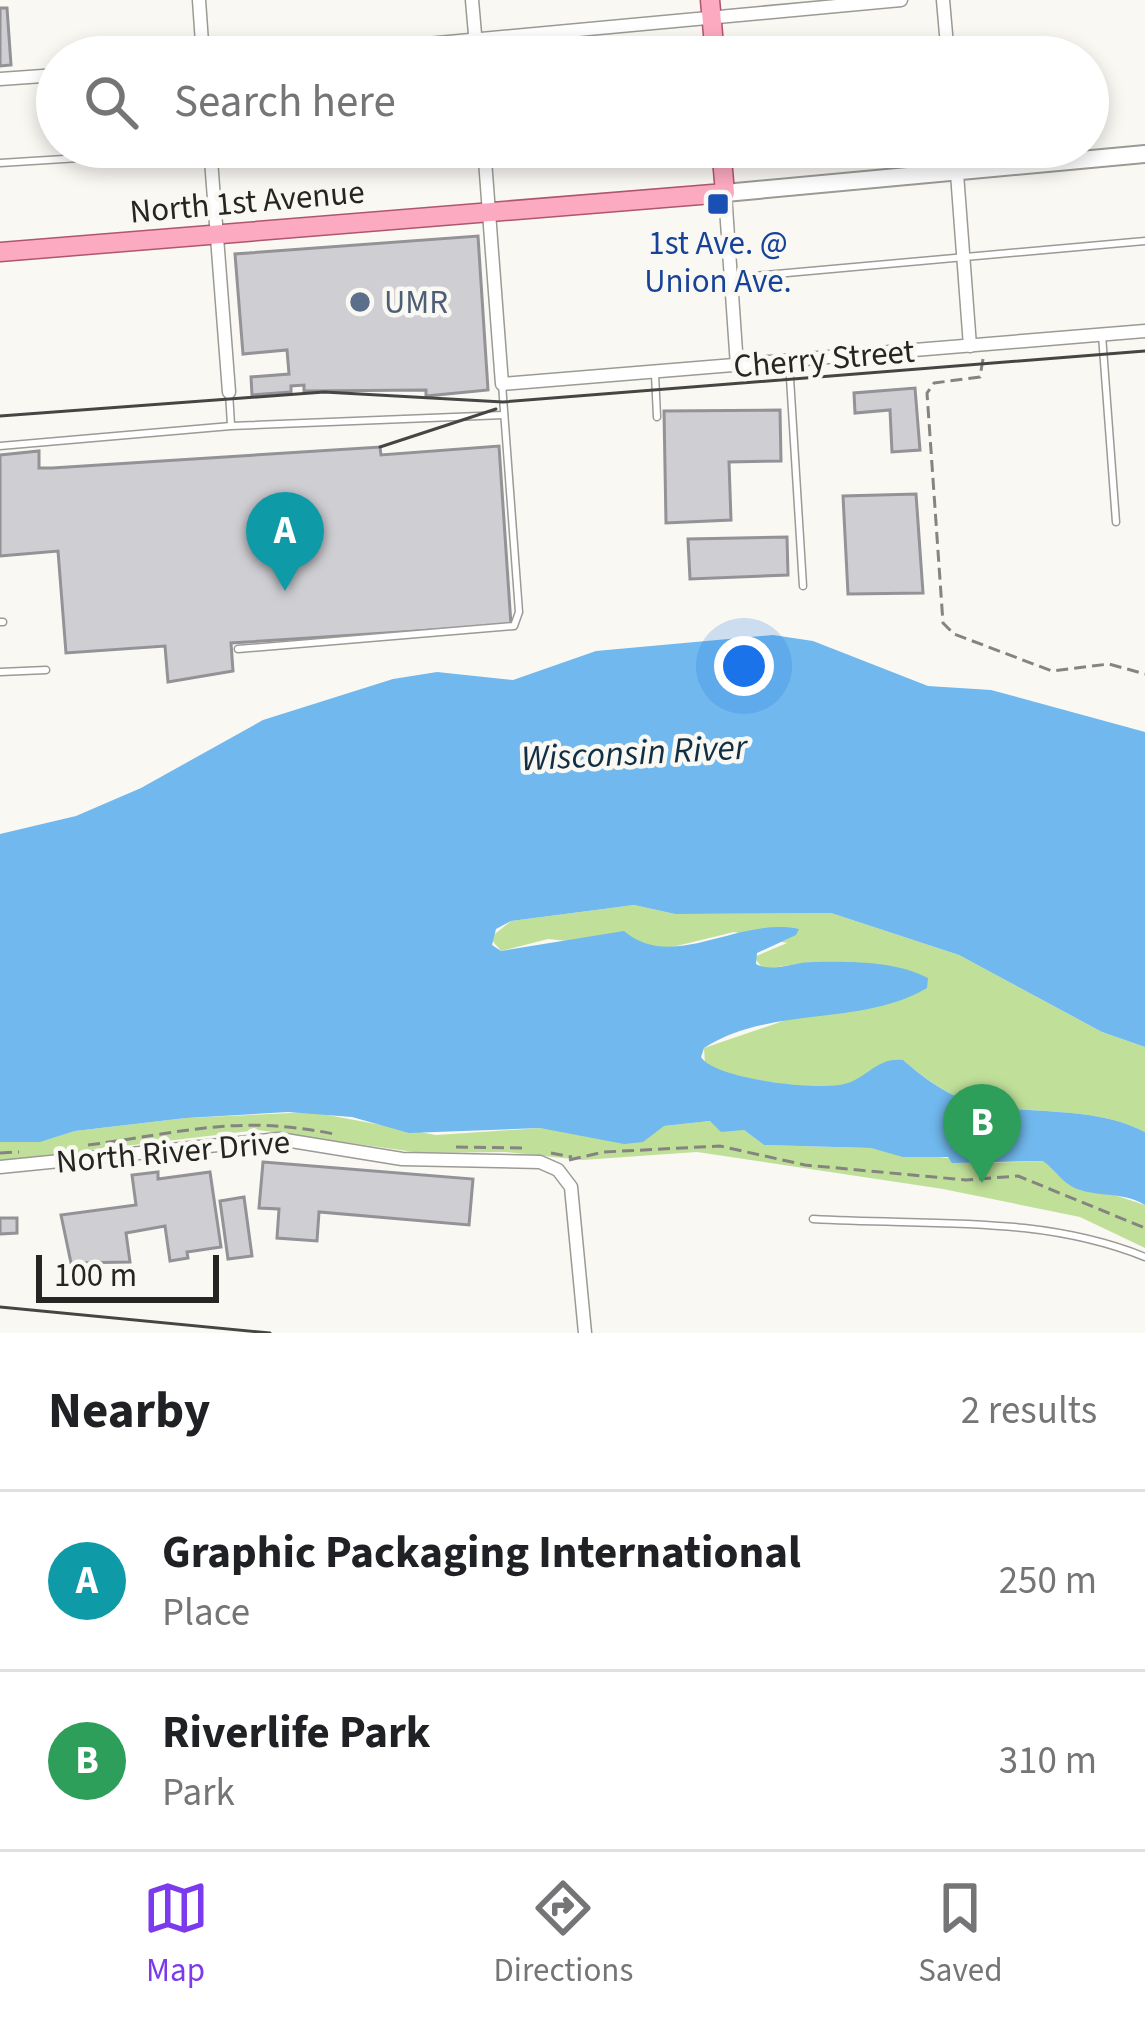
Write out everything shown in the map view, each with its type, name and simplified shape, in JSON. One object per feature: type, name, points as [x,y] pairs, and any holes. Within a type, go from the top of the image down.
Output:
[{"type":"main road","points":[[723,168],[725,194]]},
{"type":"main road","name":"North 1st Avenue","points":[[0,252],[725,194]]},
{"type":"street","points":[[199,0],[201,36]]},
{"type":"street","points":[[472,0],[475,36]]},
{"type":"street","points":[[556,36],[711,9],[901,0]]},
{"type":"street","points":[[943,0],[946,36]]},
{"type":"street","points":[[0,79],[36,76]]},
{"type":"street","name":"North 1st Avenue","points":[[1109,157],[1145,154]]},
{"type":"street","points":[[213,168],[229,392]]},
{"type":"street","points":[[486,168],[502,384]]},
{"type":"street","points":[[957,168],[976,346]]},
{"type":"street","name":"North 1st Avenue","points":[[725,194],[999,168]]},
{"type":"street","points":[[725,194],[737,367]]},
{"type":"street","name":"Cherry Street","points":[[502,384],[1145,331]]},
{"type":"street","name":"North River Drive","points":[[0,1167],[279,1139],[402,1160],[521,1160],[558,1170]]},
{"type":"street","points":[[558,1170],[572,1193],[585,1333]]},
{"type":"lane","points":[[0,163],[36,161]]},
{"type":"lane","points":[[731,278],[1145,241]]},
{"type":"lane","points":[[1102,335],[1116,522]]},
{"type":"lane","points":[[789,362],[803,586]]},
{"type":"lane","points":[[655,374],[657,417]]},
{"type":"lane","points":[[238,649],[514,626],[519,612],[502,384]]},
{"type":"lane","points":[[229,392],[231,426]]},
{"type":"lane","points":[[0,446],[231,426],[504,415]]},
{"type":"lane","points":[[0,672],[46,670]]},
{"type":"lane","points":[[813,1219],[1030,1225],[1094,1237],[1145,1257]]},
{"type":"path","points":[[976,346],[980,377],[934,383],[927,393],[944,623],[954,634],[1052,671],[1109,664],[1145,674]]},
{"type":"path","points":[[558,1170],[573,1157],[604,1152],[720,1147],[785,1163],[966,1180],[1018,1176],[1145,1228]]},
{"type":"green space","points":[[634,905],[675,914],[831,913],[959,955],[1102,1032],[1145,1047],[1145,1132],[1083,1114],[966,1100],[902,1060],[884,1064],[851,1083],[830,1086],[752,1079],[705,1064],[704,1048],[789,1019],[812,962],[763,969],[754,957],[787,943],[734,932],[660,950],[548,939],[501,951],[490,938],[511,921]]},
{"type":"green space","points":[[311,1112],[436,1135],[540,1128],[644,1136],[664,1126],[710,1121],[744,1130],[764,1145],[871,1148],[985,1163],[1044,1161],[1082,1191],[1102,1191],[1145,1205],[1145,1248],[1080,1217],[943,1189],[697,1152],[582,1160],[505,1152],[421,1153],[258,1130],[0,1161],[0,1142],[39,1142],[75,1131],[186,1118]]},
{"type":"water","name":"Wisconsin River","points":[[773,635],[813,641],[928,686],[991,690],[1145,732],[1145,1047],[1102,1032],[959,955],[831,913],[675,914],[634,905],[511,921],[496,929],[492,945],[501,951],[624,931],[664,947],[776,927],[799,929],[796,935],[757,953],[756,964],[857,962],[916,972],[928,978],[927,988],[901,1000],[758,1026],[704,1048],[701,1057],[745,1077],[813,1086],[844,1084],[886,1062],[903,1060],[937,1086],[966,1100],[1083,1114],[1125,1124],[1145,1132],[1145,1205],[1074,1187],[1043,1161],[952,1163],[948,1157],[903,1157],[871,1148],[764,1145],[744,1130],[721,1132],[710,1121],[664,1126],[643,1142],[624,1144],[540,1128],[409,1133],[352,1117],[288,1112],[186,1118],[75,1131],[40,1142],[0,1142],[0,834],[76,816],[141,788],[263,720],[393,679],[437,672],[513,680],[596,651]]},
{"type":"building","points":[[0,8],[7,8],[11,65],[0,66]]},
{"type":"building","name":"UMR","points":[[478,236],[488,390],[426,396],[426,390],[304,391],[304,385],[291,386],[291,392],[252,395],[251,377],[289,374],[287,350],[243,354],[235,254]]},
{"type":"building","points":[[915,388],[920,450],[892,452],[890,410],[855,413],[854,393]]},
{"type":"building","points":[[780,410],[781,461],[729,462],[731,520],[666,523],[664,411]]},
{"type":"building","points":[[499,446],[511,625],[231,643],[233,671],[168,682],[165,646],[66,653],[58,551],[0,556],[0,455],[39,451],[39,468],[52,468],[380,447],[381,455]]},
{"type":"building","points":[[916,494],[923,593],[848,594],[843,496]]},
{"type":"building","points":[[787,537],[788,575],[690,579],[688,539]]},
{"type":"building","points":[[263,1162],[473,1179],[469,1225],[319,1212],[317,1241],[277,1238],[279,1209],[259,1208]]},
{"type":"building","points":[[158,1172],[158,1179],[210,1172],[221,1247],[187,1252],[188,1258],[170,1261],[165,1226],[126,1233],[130,1262],[71,1263],[61,1215],[136,1205],[132,1175]]},
{"type":"building","points":[[244,1197],[252,1256],[228,1259],[220,1201]]},
{"type":"building","points":[[0,1218],[17,1218],[17,1233],[0,1234]]},
{"type":"railway","points":[[0,416],[324,392],[503,402],[1145,351]]},
{"type":"railway","points":[[380,447],[496,409]]},
{"type":"railway","points":[[0,1307],[270,1333]]},
{"type":"place","name":"1st Ave. @ Union Ave.","points":[[718,204]]},
{"type":"place","name":"UMR","points":[[360,302]]},
{"type":"place","name":"Graphic Packaging International","points":[[285,591]]},
{"type":"place","name":"Riverlife Park","points":[[982,1183]]}]
